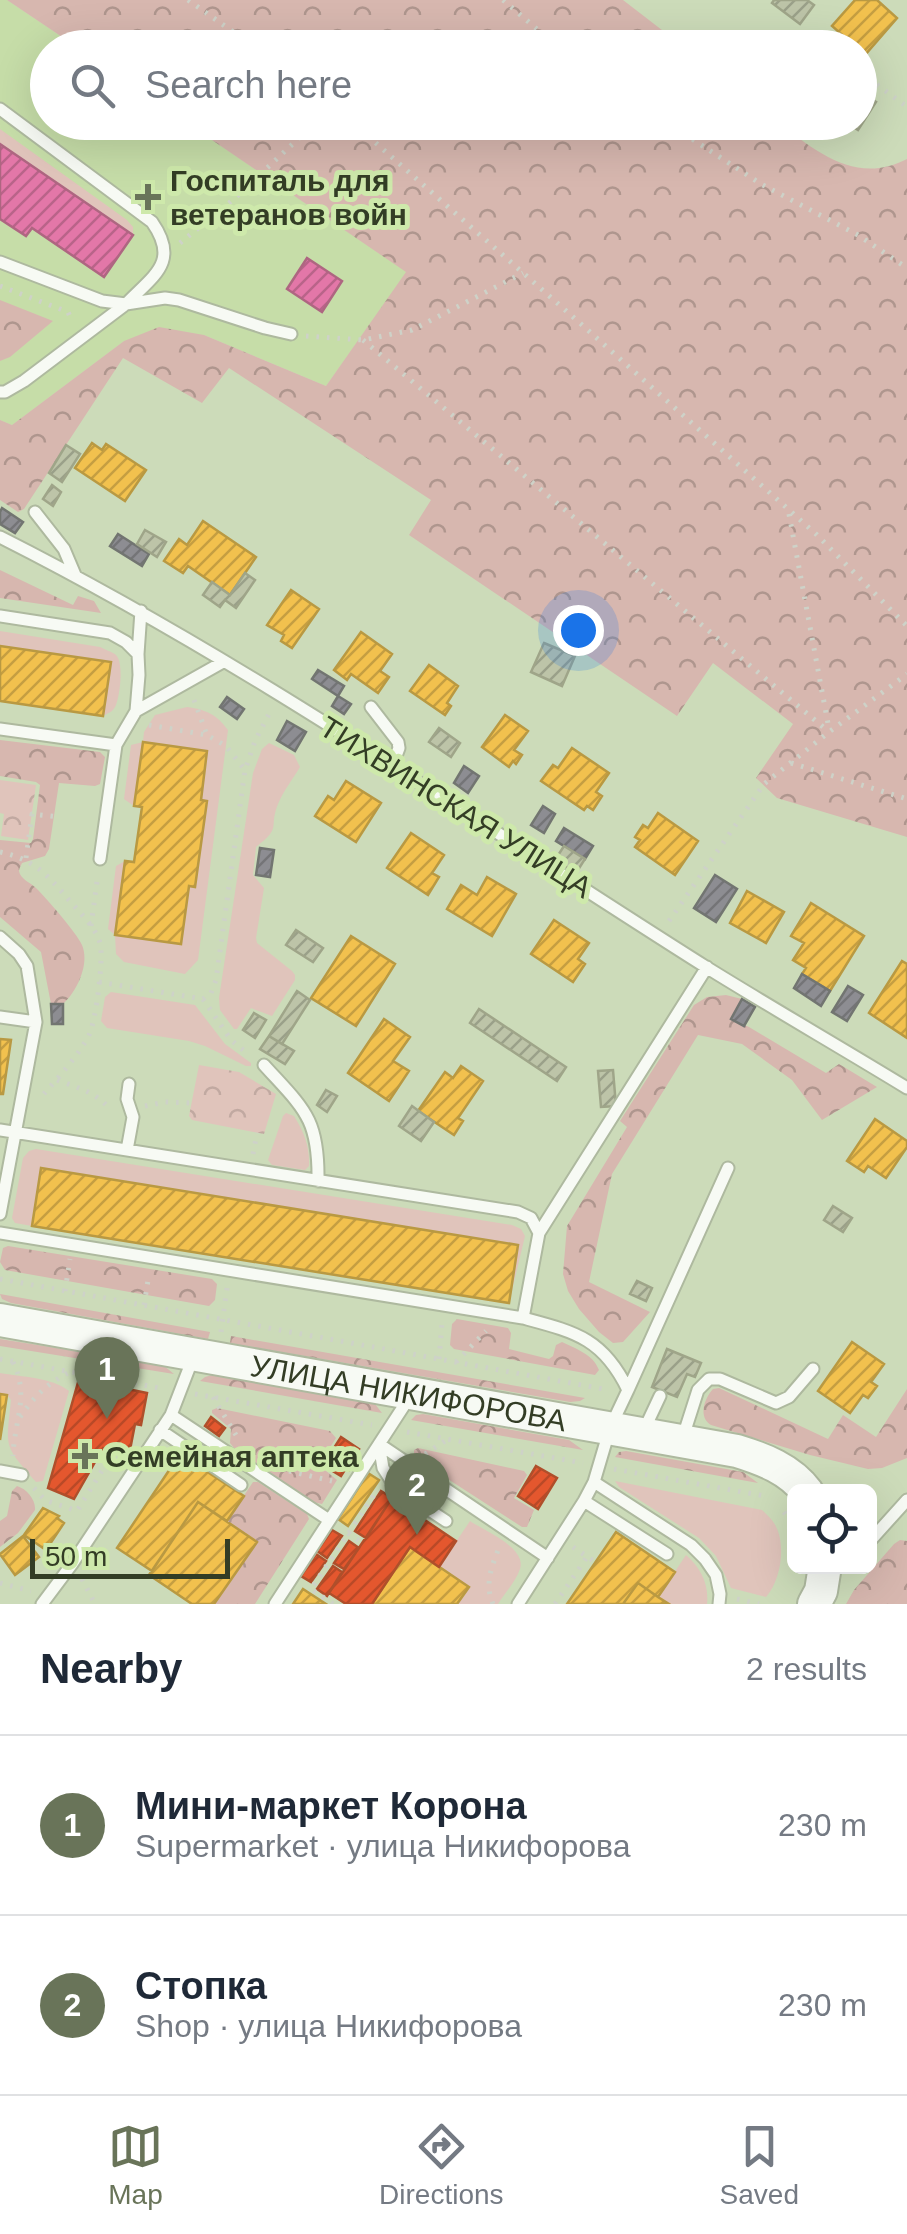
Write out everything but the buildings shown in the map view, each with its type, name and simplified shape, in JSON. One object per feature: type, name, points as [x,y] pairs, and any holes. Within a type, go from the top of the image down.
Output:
[{"type":"main road","name":"УЛИЦА НИКИФОРОВА","points":[[0,1320],[737,1450],[771,1462],[801,1484],[784,1496]]},
{"type":"lane","points":[[0,109],[30,131]]},
{"type":"lane","points":[[0,392],[24,381],[126,304],[156,274],[166,256],[163,238],[152,222],[42,140]]},
{"type":"lane","points":[[0,262],[102,301],[126,304],[179,300],[290,334]]},
{"type":"lane","points":[[34,512],[64,550],[75,575]]},
{"type":"lane","name":"ТИХВИНСКАЯ УЛИЦА","points":[[0,537],[141,611],[393,764],[706,967],[907,1088]]},
{"type":"lane","points":[[100,860],[116,745],[133,716],[141,611]]},
{"type":"lane","points":[[0,616],[110,634],[138,654]]},
{"type":"lane","points":[[133,716],[223,662]]},
{"type":"lane","points":[[370,707],[398,742],[393,764]]},
{"type":"lane","points":[[0,729],[116,745]]},
{"type":"lane","points":[[0,937],[28,966],[36,1022],[0,1214]]},
{"type":"lane","points":[[523,1318],[539,1233],[706,967]]},
{"type":"lane","points":[[0,1017],[36,1022]]},
{"type":"lane","points":[[264,1064],[298,1102],[313,1126],[318,1181]]},
{"type":"lane","points":[[127,1150],[132,1110],[128,1084]]},
{"type":"lane","points":[[0,1130],[518,1212],[531,1218],[539,1233]]},
{"type":"lane","points":[[518,1604],[594,1482],[610,1428],[728,1168]]},
{"type":"lane","points":[[0,1234],[523,1318],[561,1328],[591,1342],[619,1370],[627,1391]]},
{"type":"lane","points":[[45,1600],[170,1415],[194,1354]]},
{"type":"lane","points":[[682,1440],[698,1390],[709,1380],[720,1379],[776,1403],[788,1397],[812,1369]]},
{"type":"lane","points":[[274,1604],[413,1392]]},
{"type":"lane","points":[[642,1434],[660,1396]]},
{"type":"lane","points":[[170,1415],[329,1520]]},
{"type":"lane","points":[[160,1430],[242,1485]]},
{"type":"lane","points":[[379,1444],[387,1476],[396,1488],[446,1521]]},
{"type":"lane","points":[[379,1444],[548,1558]]},
{"type":"lane","points":[[594,1482],[691,1545],[706,1559],[716,1575],[719,1604]]},
{"type":"lane","points":[[877,1535],[901,1517],[907,1500]]},
{"type":"lane","points":[[584,1502],[667,1554]]},
{"type":"path","points":[[188,0],[230,30]]},
{"type":"path","points":[[502,0],[538,30]]},
{"type":"path","points":[[877,85],[907,107]]},
{"type":"path","points":[[166,256],[296,140]]},
{"type":"path","points":[[372,140],[788,510],[907,626]]},
{"type":"path","points":[[694,140],[761,184],[858,235],[907,268]]},
{"type":"path","points":[[290,334],[363,340],[412,330],[523,273]]},
{"type":"path","points":[[0,286],[68,312],[72,324],[67,330]]},
{"type":"path","points":[[363,340],[829,732]]},
{"type":"path","points":[[788,510],[829,732]]},
{"type":"path","points":[[658,936],[764,784],[907,674]]},
{"type":"path","points":[[187,682],[207,735]]},
{"type":"path","points":[[99,982],[202,999],[211,993],[246,770],[255,741],[278,696]]},
{"type":"path","points":[[133,716],[207,735],[226,746],[246,770]]},
{"type":"path","points":[[791,763],[907,799]]},
{"type":"path","points":[[26,858],[32,814],[60,817]]},
{"type":"path","points":[[0,852],[26,858],[48,876],[91,926],[100,943],[99,982],[90,1033],[38,1100]]},
{"type":"path","points":[[91,926],[100,860]]},
{"type":"path","points":[[202,999],[231,1040],[264,1064]]},
{"type":"path","points":[[57,1080],[87,1090],[104,1102],[115,1118],[165,1102],[192,1104]]},
{"type":"path","points":[[66,1291],[72,1245]]},
{"type":"path","points":[[144,1305],[152,1258]]},
{"type":"path","points":[[0,1279],[627,1391]]},
{"type":"path","points":[[439,1359],[444,1305]]},
{"type":"path","points":[[456,1362],[502,1314]]},
{"type":"path","points":[[0,1360],[784,1496],[794,1542],[817,1583]]},
{"type":"path","points":[[12,1473],[22,1396],[22,1384],[13,1362]]},
{"type":"path","points":[[18,1420],[45,1386],[70,1372]]},
{"type":"path","points":[[333,1604],[312,1589],[387,1476]]},
{"type":"path","points":[[45,1500],[77,1511]]},
{"type":"path","points":[[493,1604],[488,1584],[491,1568],[507,1530]]},
{"type":"path","points":[[573,1548],[595,1562]]},
{"type":"path","points":[[555,1604],[587,1557]]},
{"type":"path","points":[[72,1564],[95,1604]]},
{"type":"path","points":[[0,1583],[45,1600]]},
{"type":"path","points":[[732,1598],[759,1604]]},
{"type":"shaded area","name":"Госпиталь для ветеранов войн","points":[[0,0],[7,0],[52,30],[30,30],[30,140],[212,140],[407,272],[326,386],[204,335],[124,341],[12,425],[0,420]]},
{"type":"green space","points":[[7,0],[623,0],[662,30],[52,30]]},
{"type":"green space","points":[[0,129],[127,220],[133,235],[0,144]]},
{"type":"green space","points":[[212,140],[801,140],[855,167],[871,169],[907,159],[907,837],[777,798],[756,778],[793,724],[713,663],[677,716],[409,535],[431,500],[229,368],[202,403],[123,358],[24,509],[18,512],[0,500],[0,420],[12,425],[124,341],[159,327],[204,335],[326,386],[406,272]]},
{"type":"green space","points":[[0,300],[53,321],[0,361]]},
{"type":"green space","points":[[0,570],[73,605],[78,596],[94,601],[101,613],[0,598]]},
{"type":"green space","points":[[0,631],[100,647],[115,654],[120,679],[114,709],[103,716],[111,662],[0,646]]},
{"type":"green space","points":[[187,707],[211,714],[228,730],[198,960],[185,974],[124,962],[116,954],[115,935],[108,929],[116,866],[125,861],[181,943],[189,886],[195,886],[207,801],[201,800],[207,751],[143,742],[144,732],[155,715]]},
{"type":"green space","points":[[0,740],[100,752],[105,757],[100,784],[59,783],[49,849],[45,856],[22,863],[19,870],[82,945],[81,977],[63,1004],[51,1004],[41,952],[0,917],[0,840],[31,843],[40,785],[0,776]]},
{"type":"green space","points":[[143,742],[134,806],[124,799],[131,745]]},
{"type":"green space","points":[[269,743],[294,755],[300,767],[280,799],[272,831],[256,847],[253,875],[264,888],[256,938],[257,943],[292,971],[295,980],[272,1016],[251,1008],[234,1029],[220,1010],[219,998],[253,773],[262,749]]},
{"type":"green space","points":[[0,780],[36,785],[28,840],[1,836],[4,814],[0,813]]},
{"type":"green space","points":[[111,992],[195,1005],[225,1044],[251,1066],[189,1041],[107,1028],[101,1021],[105,997]]},
{"type":"green space","points":[[726,995],[742,999],[731,1019],[826,1073],[839,1064],[877,1087],[822,1120],[792,1080],[742,1044],[698,1035],[612,1174],[589,1282],[650,1312],[623,1342],[613,1343],[579,1309],[568,1291],[563,1274],[567,1226],[627,1127],[620,1121],[694,1005],[707,997]]},
{"type":"green space","points":[[199,1065],[239,1072],[276,1094],[264,1134],[192,1120],[189,1116]]},
{"type":"green space","points":[[286,1113],[294,1116],[306,1140],[309,1166],[305,1170],[272,1165],[268,1160]]},
{"type":"green space","points":[[36,1149],[512,1225],[525,1236],[509,1303],[518,1245],[42,1168],[32,1226],[15,1223],[12,1218],[23,1158]]},
{"type":"green space","points":[[3,1248],[212,1279],[217,1284],[215,1300],[209,1306],[5,1270],[0,1262]]},
{"type":"green space","points":[[0,1294],[210,1332],[208,1339],[11,1303]]},
{"type":"green space","points":[[457,1319],[508,1328],[509,1349],[549,1359],[562,1342],[588,1356],[599,1370],[595,1375],[454,1349],[450,1345],[452,1324]]},
{"type":"green space","points":[[231,1336],[585,1398],[570,1402],[230,1343]]},
{"type":"green space","points":[[0,1339],[163,1365],[174,1374],[0,1346]]},
{"type":"green space","points":[[0,1373],[45,1380],[69,1391],[43,1481],[36,1482],[9,1445],[11,1400],[0,1394]]},
{"type":"green space","points":[[212,1375],[375,1404],[382,1413],[200,1381]]},
{"type":"green space","points":[[719,1388],[828,1439],[843,1415],[876,1437],[907,1389],[907,1458],[868,1469],[711,1425],[705,1417],[705,1403],[713,1389]]},
{"type":"green space","points":[[217,1408],[330,1431],[336,1438],[319,1465],[337,1480],[322,1504],[313,1502],[235,1449],[230,1443],[231,1429],[212,1413]]},
{"type":"green space","points":[[423,1414],[569,1440],[583,1450],[411,1420]]},
{"type":"green space","points":[[418,1448],[524,1471],[527,1475],[514,1498],[534,1510],[527,1527],[420,1461],[414,1454]]},
{"type":"green space","points":[[626,1451],[743,1472],[758,1483],[615,1457]]},
{"type":"green space","points":[[615,1481],[762,1510],[778,1531],[781,1551],[775,1581],[766,1597],[731,1588],[716,1556],[699,1538]]},
{"type":"green space","points":[[253,1482],[307,1514],[309,1519],[255,1604],[214,1604],[256,1542],[227,1521]]},
{"type":"green space","points":[[17,1486],[30,1495],[35,1510],[18,1533],[0,1547],[0,1521],[7,1516],[12,1491]]},
{"type":"green space","points":[[470,1521],[511,1547],[520,1561],[516,1578],[498,1604],[457,1604],[468,1587],[439,1567]]},
{"type":"green space","points":[[907,1541],[907,1604],[846,1604],[868,1574],[877,1574],[877,1564],[894,1544]]},
{"type":"green space","points":[[686,1555],[703,1577],[707,1604],[669,1604],[658,1597]]},
{"type":"place","name":"Госпиталь для ветеранов войн","points":[[148,197]]},
{"type":"place","name":"Мини-маркет Корона","points":[[107,1419]]},
{"type":"place","name":"Семейная аптека","points":[[85,1456]]},
{"type":"place","name":"Стопка","points":[[417,1535]]}]
